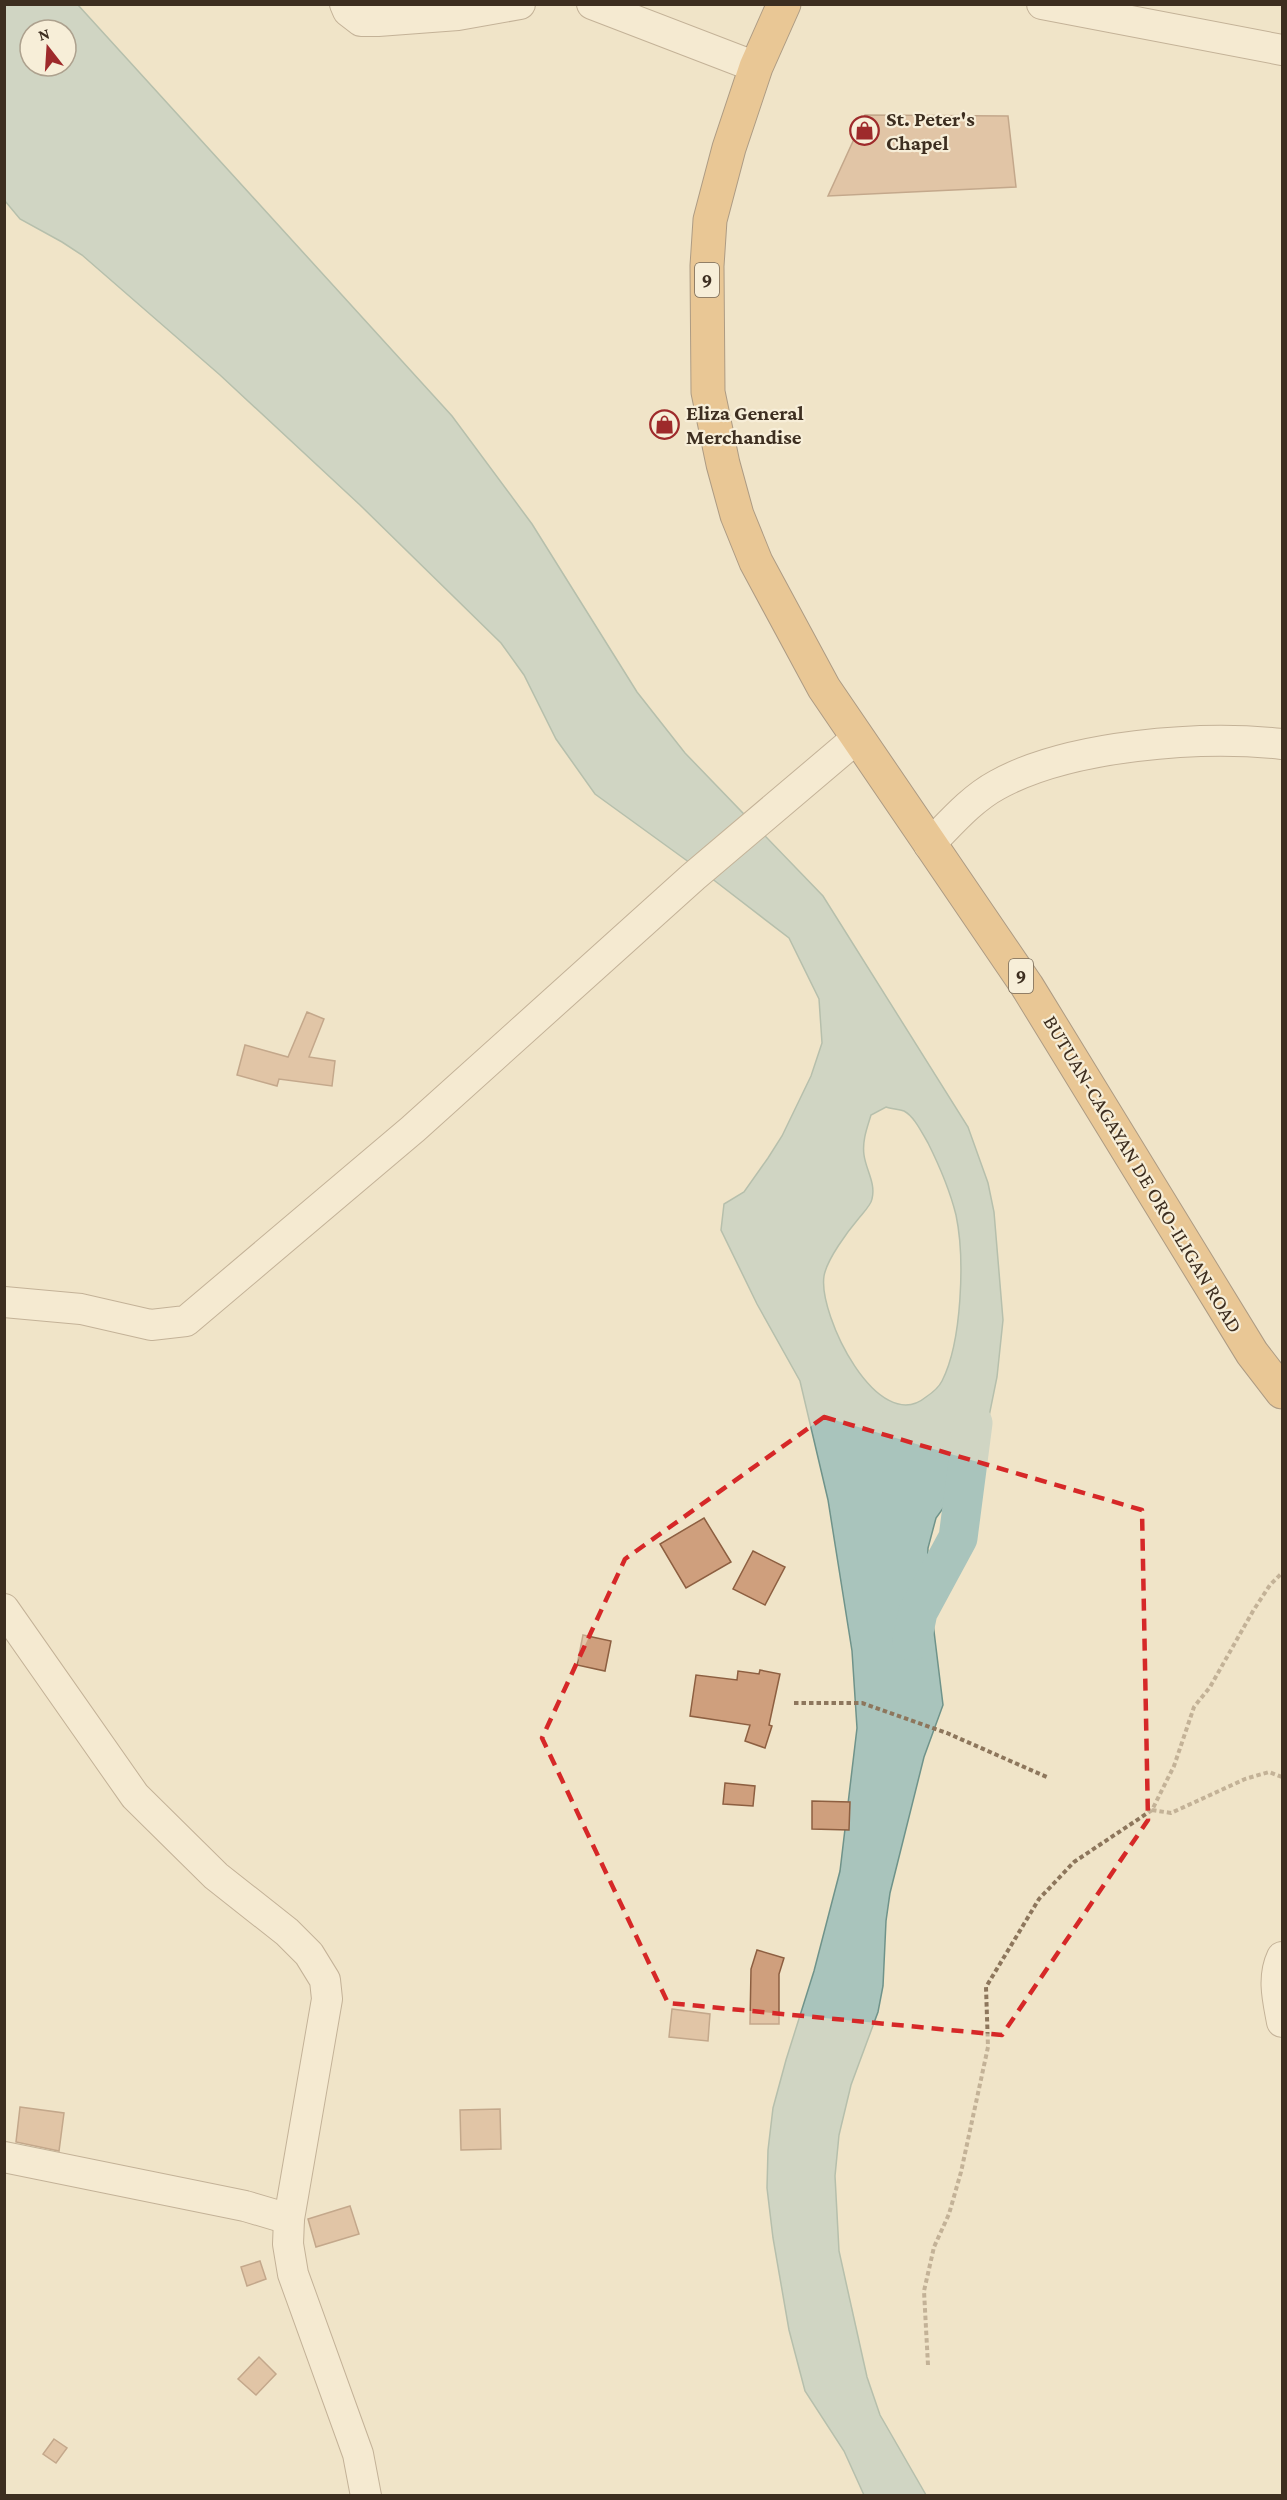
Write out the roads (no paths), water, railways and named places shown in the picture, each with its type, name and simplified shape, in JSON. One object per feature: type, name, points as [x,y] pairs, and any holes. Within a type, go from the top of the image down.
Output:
[{"type":"highway","name":"BUTUAN-CAGAYAN DE ORO-ILIGAN ROAD","points":[[784,4],[756,67],[729,148],[710,220],[707,266],[708,392],[723,465],[737,515],[756,562],[824,688],[928,845],[989,927],[1028,986],[1252,1353],[1282,1392]]},
{"type":"street","points":[[345,4],[352,16],[361,21],[378,21],[458,15],[520,4]]},
{"type":"street","points":[[592,4],[756,67]]},
{"type":"street","points":[[1042,4],[1282,50]]},
{"type":"street","points":[[4,1302],[81,1309],[151,1325],[186,1321],[413,1130],[693,877],[858,738]]},
{"type":"street","points":[[928,845],[967,808],[997,785],[1054,762],[1134,746],[1228,741],[1282,744]]},
{"type":"street","points":[[4,1609],[135,1796],[216,1876],[302,1947],[325,1980],[327,1999],[289,2219],[288,2244],[293,2274],[358,2454],[366,2496]]},
{"type":"street","points":[[1282,1957],[1277,1969],[1277,1993],[1282,2022]]},
{"type":"street","points":[[4,2157],[245,2206],[289,2219]]},
{"type":"water","points":[[4,5],[78,5],[452,416],[532,524],[637,692],[685,753],[823,896],[968,1127],[988,1183],[994,1212],[1003,1320],[997,1377],[984,1441],[972,1468],[936,1518],[928,1548],[927,1574],[943,1705],[924,1757],[890,1893],[886,1921],[883,1986],[878,2012],[851,2085],[839,2135],[835,2176],[839,2251],[867,2377],[880,2415],[926,2495],[864,2495],[844,2451],[805,2391],[789,2330],[767,2188],[768,2150],[773,2108],[814,1971],[840,1871],[857,1728],[852,1651],[828,1500],[800,1381],[757,1304],[721,1230],[724,1204],[744,1192],[768,1158],[782,1136],[811,1076],[822,1043],[819,999],[789,938],[595,794],[556,739],[524,675],[501,643],[360,505],[220,375],[82,255],[20,219],[5,201]],"holes":[[[886,1107],[904,1111],[918,1125],[928,1143],[954,1206],[959,1233],[961,1276],[958,1323],[949,1364],[942,1381],[935,1390],[908,1405],[889,1400],[871,1387],[855,1366],[841,1342],[831,1317],[825,1294],[824,1276],[833,1254],[871,1201],[873,1187],[864,1155],[864,1140],[871,1115]]]},
{"type":"waterway","points":[[912,1641],[918,1612],[958,1538],[973,1423]]},
{"type":"place","name":"St. Peter's Chapel","points":[[865,131]]},
{"type":"place","name":"Eliza General Merchandise","points":[[665,425]]}]
